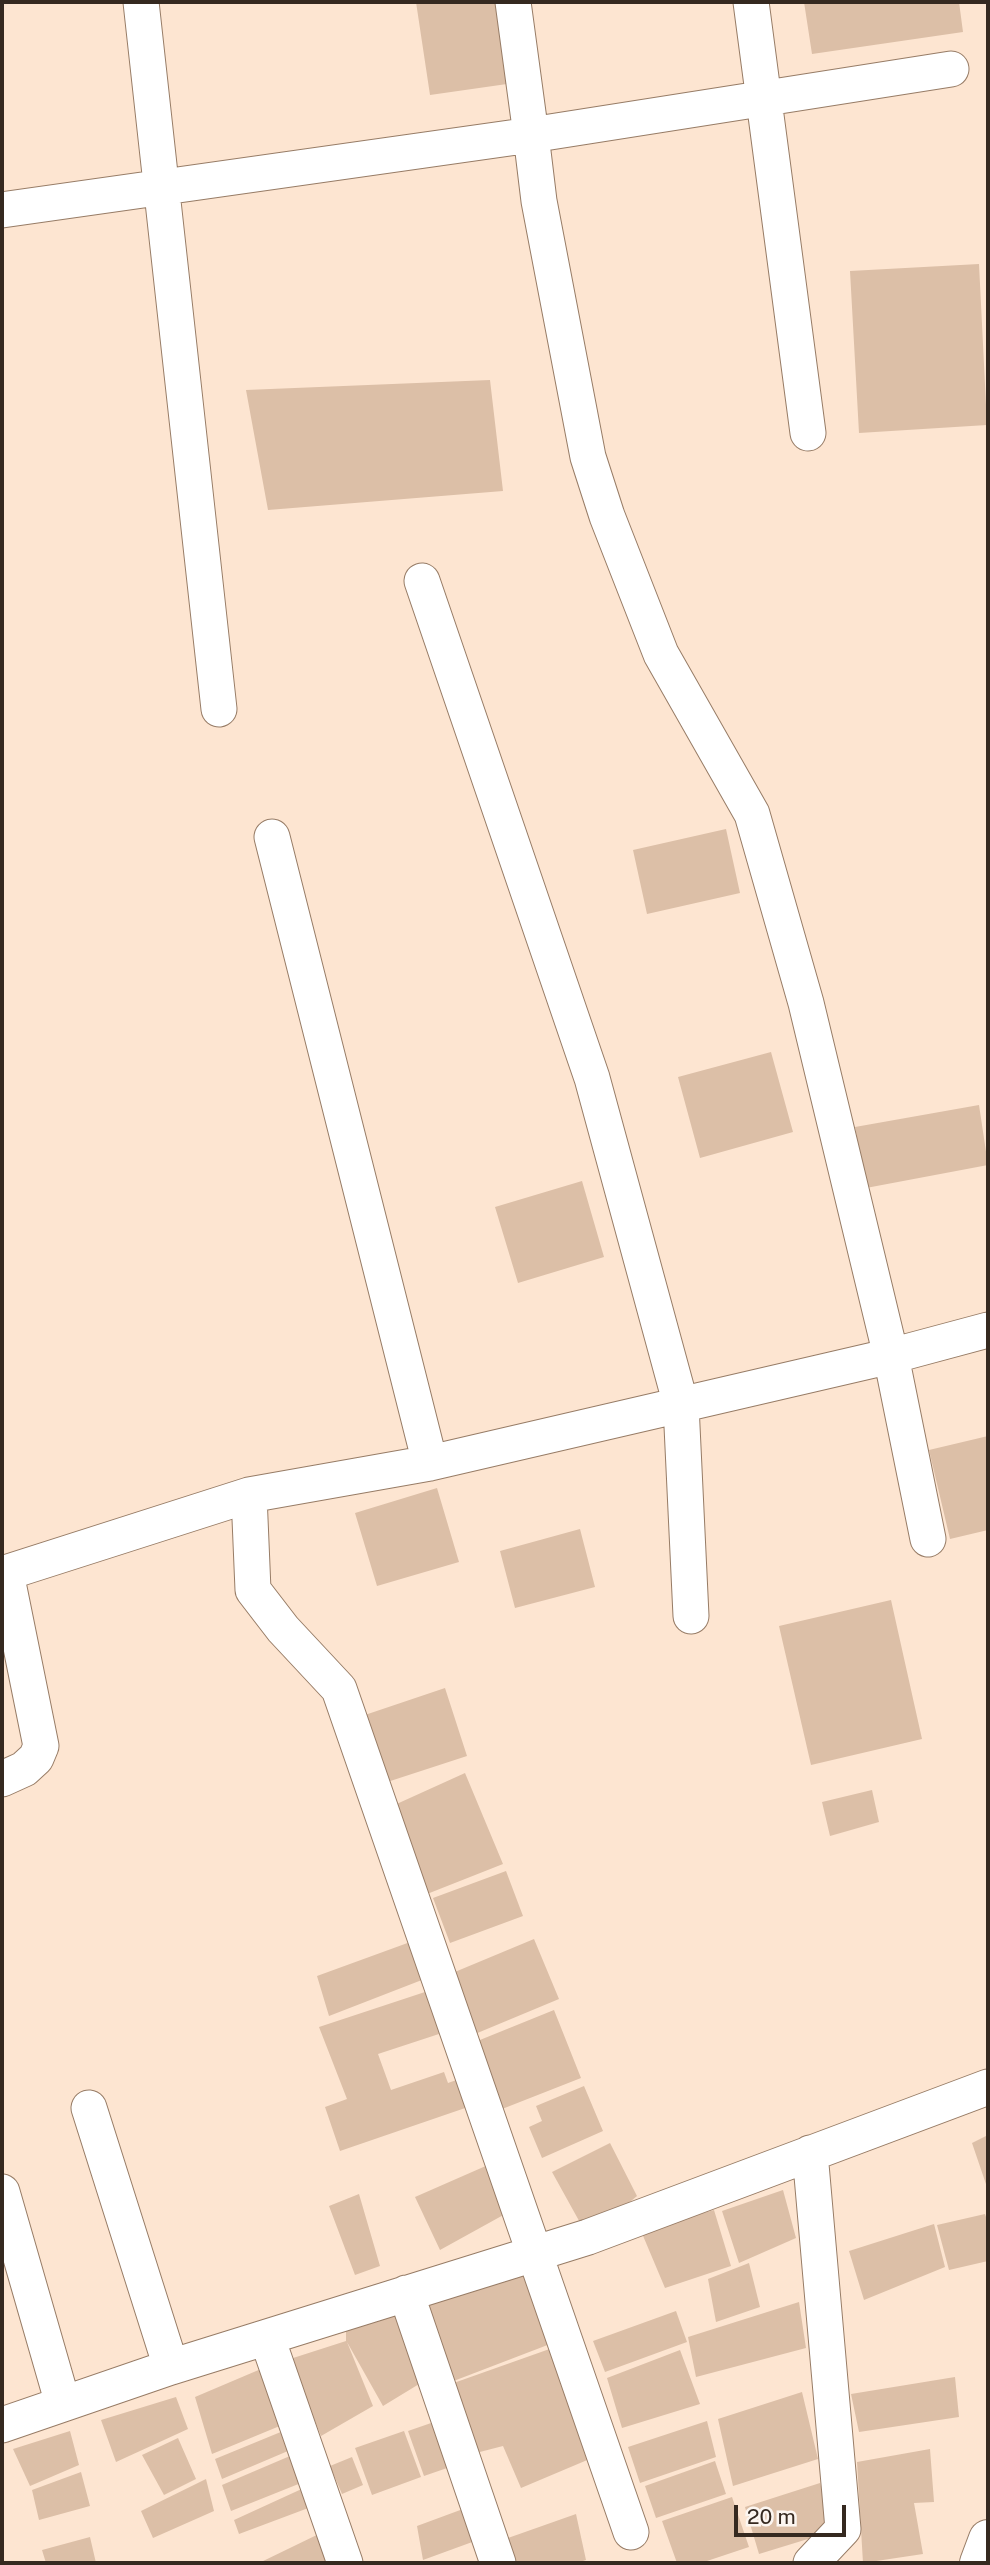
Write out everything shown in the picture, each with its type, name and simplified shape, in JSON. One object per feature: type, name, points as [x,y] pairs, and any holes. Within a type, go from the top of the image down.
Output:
[{"type":"street","points":[[141,2],[219,709]]},
{"type":"street","points":[[513,2],[539,201],[588,457],[607,516],[661,654],[752,814],[806,1003],[891,1356],[928,1539]]},
{"type":"street","points":[[751,2],[808,433]]},
{"type":"street","points":[[2,210],[531,135],[951,69]]},
{"type":"street","points":[[422,581],[592,1077],[681,1405],[691,1616]]},
{"type":"street","points":[[272,837],[430,1463]]},
{"type":"street","points":[[2,1779],[24,1769],[36,1758],[41,1746],[4,1574],[249,1495],[430,1463],[891,1356],[988,1330]]},
{"type":"street","points":[[249,1495],[253,1590],[283,1629],[339,1689],[631,2532]]},
{"type":"street","points":[[2,2425],[171,2367],[588,2237],[988,2087]]},
{"type":"street","points":[[89,2108],[171,2367]]},
{"type":"street","points":[[810,2153],[843,2529],[811,2563]]},
{"type":"street","points":[[2,2192],[63,2404]]},
{"type":"street","points":[[406,2292],[498,2563]]},
{"type":"street","points":[[267,2338],[345,2563]]},
{"type":"street","points":[[979,2563],[988,2539]]},
{"type":"building","points":[[416,2],[496,2],[507,84],[430,95]]},
{"type":"building","points":[[804,2],[959,2],[963,32],[812,54]]},
{"type":"building","points":[[979,264],[987,425],[859,433],[850,271]]},
{"type":"building","points":[[490,380],[503,491],[268,510],[246,390]]},
{"type":"building","points":[[726,829],[740,893],[647,914],[633,850]]},
{"type":"building","points":[[771,1052],[793,1132],[700,1158],[678,1077]]},
{"type":"building","points":[[979,1105],[988,1165],[866,1188],[855,1127]]},
{"type":"building","points":[[582,1181],[604,1257],[518,1283],[495,1207]]},
{"type":"building","points":[[988,1436],[988,1530],[950,1539],[929,1450]]},
{"type":"building","points":[[437,1488],[459,1562],[377,1586],[355,1513]]},
{"type":"building","points":[[580,1529],[595,1587],[515,1608],[500,1551]]},
{"type":"building","points":[[891,1600],[922,1739],[811,1765],[779,1626]]},
{"type":"building","points":[[445,1688],[467,1756],[375,1786],[353,1719]]},
{"type":"building","points":[[465,1773],[503,1864],[427,1894],[390,1807]]},
{"type":"building","points":[[872,1790],[879,1822],[830,1836],[822,1802]]},
{"type":"building","points":[[506,1871],[523,1916],[450,1943],[433,1898]]},
{"type":"building","points":[[534,1939],[559,1999],[475,2034],[450,1974]]},
{"type":"building","points":[[413,1941],[427,1978],[329,2016],[317,1976]]},
{"type":"building","points":[[428,1991],[442,2033],[378,2054],[391,2090],[444,2072],[448,2083],[462,2078],[471,2106],[340,2151],[325,2107],[347,2099],[319,2027]]},
{"type":"building","points":[[554,2010],[581,2078],[497,2111],[470,2044]]},
{"type":"building","points":[[584,2086],[603,2131],[542,2158],[529,2127],[542,2121],[536,2106]]},
{"type":"building","points":[[988,2135],[988,2190],[972,2143]]},
{"type":"building","points":[[610,2143],[637,2196],[588,2237],[552,2172]]},
{"type":"building","points":[[488,2165],[507,2213],[440,2250],[415,2197]]},
{"type":"building","points":[[783,2190],[796,2238],[739,2263],[722,2211]]},
{"type":"building","points":[[359,2194],[380,2266],[355,2275],[329,2206]]},
{"type":"building","points":[[714,2210],[731,2266],[665,2288],[641,2231]]},
{"type":"building","points":[[985,2214],[988,2223],[988,2261],[949,2270],[937,2225]]},
{"type":"building","points":[[934,2224],[945,2267],[864,2300],[849,2251]]},
{"type":"building","points":[[529,2262],[558,2341],[451,2382],[421,2302]]},
{"type":"building","points":[[749,2263],[760,2307],[716,2322],[708,2279]]},
{"type":"building","points":[[799,2302],[806,2348],[696,2377],[688,2337]]},
{"type":"building","points":[[405,2311],[429,2378],[383,2406],[347,2342],[373,2406],[321,2436],[290,2359],[346,2341],[346,2330]]},
{"type":"building","points":[[676,2311],[687,2342],[605,2372],[593,2341]]},
{"type":"building","points":[[558,2346],[592,2458],[521,2488],[503,2446],[472,2454],[448,2385]]},
{"type":"building","points":[[680,2350],[700,2404],[622,2428],[607,2378]]},
{"type":"building","points":[[268,2366],[287,2423],[212,2454],[195,2397]]},
{"type":"building","points":[[955,2377],[959,2417],[859,2432],[851,2394]]},
{"type":"building","points":[[802,2392],[818,2459],[733,2486],[718,2419]]},
{"type":"building","points":[[176,2397],[188,2429],[116,2462],[101,2420]]},
{"type":"building","points":[[707,2421],[716,2457],[640,2483],[628,2447]]},
{"type":"building","points":[[434,2422],[450,2467],[424,2476],[408,2431]]},
{"type":"building","points":[[288,2429],[295,2448],[222,2479],[215,2459]]},
{"type":"building","points":[[70,2431],[79,2465],[30,2486],[13,2449]]},
{"type":"building","points":[[404,2431],[421,2477],[372,2495],[355,2448]]},
{"type":"building","points":[[178,2438],[196,2479],[164,2495],[142,2455]]},
{"type":"building","points":[[930,2449],[934,2502],[914,2503],[923,2554],[863,2563],[857,2462]]},
{"type":"building","points":[[297,2453],[306,2481],[231,2511],[222,2485]]},
{"type":"building","points":[[352,2457],[363,2485],[342,2494],[330,2466]]},
{"type":"building","points":[[715,2461],[726,2494],[656,2518],[645,2486]]},
{"type":"building","points":[[81,2472],[90,2506],[39,2520],[32,2490]]},
{"type":"building","points":[[206,2479],[214,2511],[153,2538],[141,2511]]},
{"type":"building","points":[[820,2483],[834,2531],[759,2554],[745,2507]]},
{"type":"building","points":[[306,2487],[311,2507],[239,2534],[234,2520]]},
{"type":"building","points":[[732,2497],[749,2547],[701,2563],[677,2563],[662,2521]]},
{"type":"building","points":[[463,2509],[475,2541],[423,2560],[417,2526]]},
{"type":"building","points":[[576,2514],[586,2560],[577,2563],[517,2563],[508,2538]]},
{"type":"building","points":[[325,2531],[335,2563],[259,2563]]},
{"type":"building","points":[[90,2537],[96,2563],[46,2563],[42,2550]]}]
